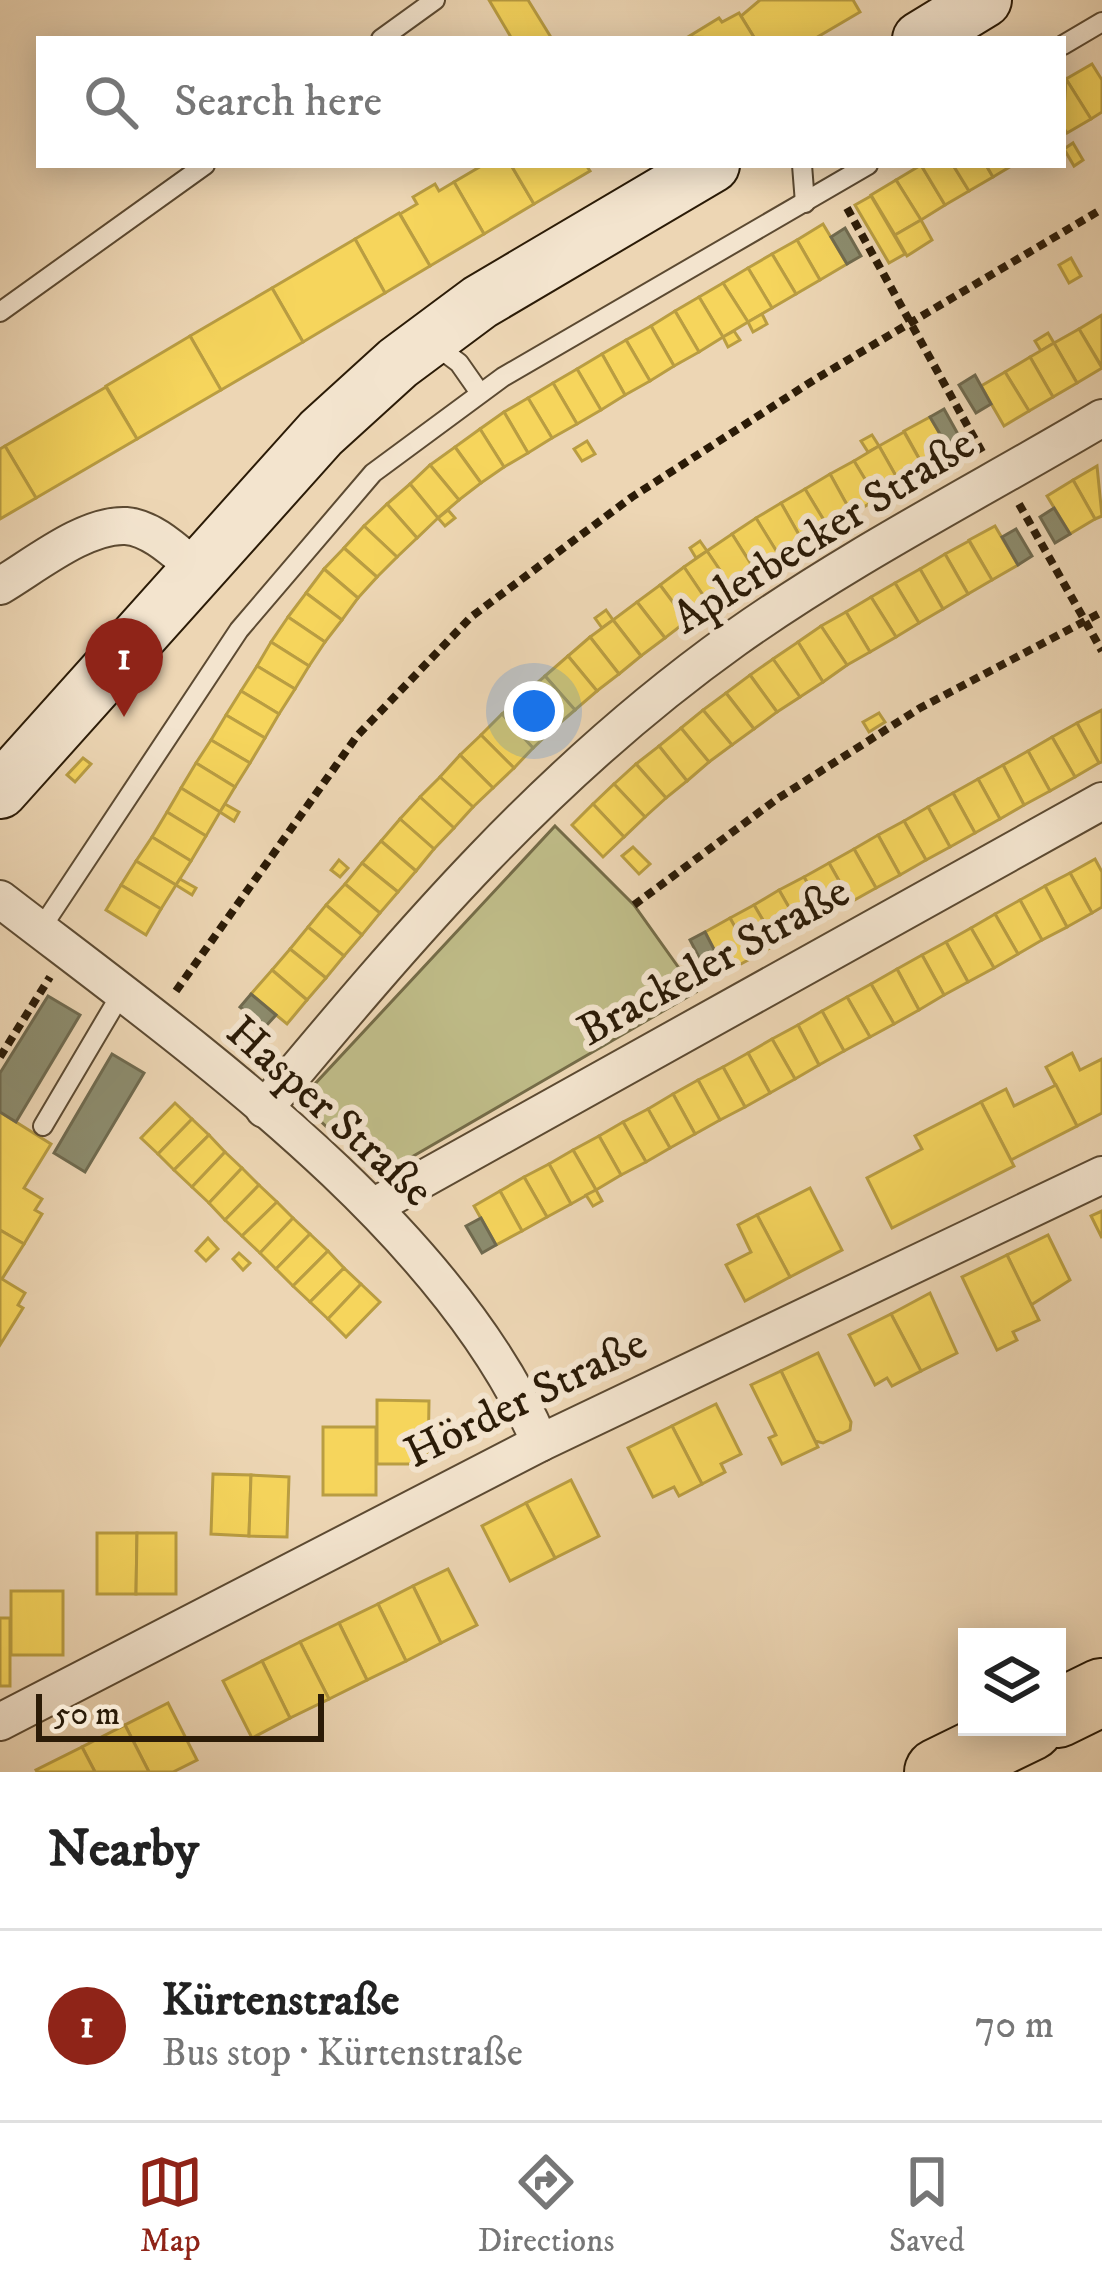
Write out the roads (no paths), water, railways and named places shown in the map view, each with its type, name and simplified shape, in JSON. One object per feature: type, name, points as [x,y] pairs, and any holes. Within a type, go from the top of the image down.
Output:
[{"type":"highway","points":[[1066,1710],[1102,1692]]},
{"type":"highway","points":[[938,1772],[1012,1736]]},
{"type":"main road","points":[[925,36],[984,0]]},
{"type":"main road","points":[[0,791],[321,434],[480,302],[707,168]]},
{"type":"street","name":"Aplerbecker Straße","points":[[264,1109],[492,844],[612,736],[804,591],[1102,418]]},
{"type":"street","points":[[0,586],[78,541],[128,526],[158,538],[197,570]]},
{"type":"street","name":"Brackeler Straße","points":[[373,1207],[1102,801]]},
{"type":"street","name":"Hasper Straße","points":[[0,899],[264,1109],[373,1207],[470,1320],[517,1389],[540,1443]]},
{"type":"street","name":"Hörder Straße","points":[[0,1722],[540,1443],[1102,1175]]},
{"type":"lane","points":[[385,36],[435,0]]},
{"type":"lane","points":[[1066,43],[1102,22]]},
{"type":"lane","points":[[0,312],[201,168]]},
{"type":"lane","points":[[802,168],[805,203]]},
{"type":"lane","points":[[53,940],[286,568],[373,473],[480,393],[648,290],[863,168]]},
{"type":"lane","points":[[428,341],[459,362],[480,393]]},
{"type":"lane","points":[[43,1126],[121,994]]},
{"type":"place","name":"Kürtenstraße","points":[[124,717]]}]
